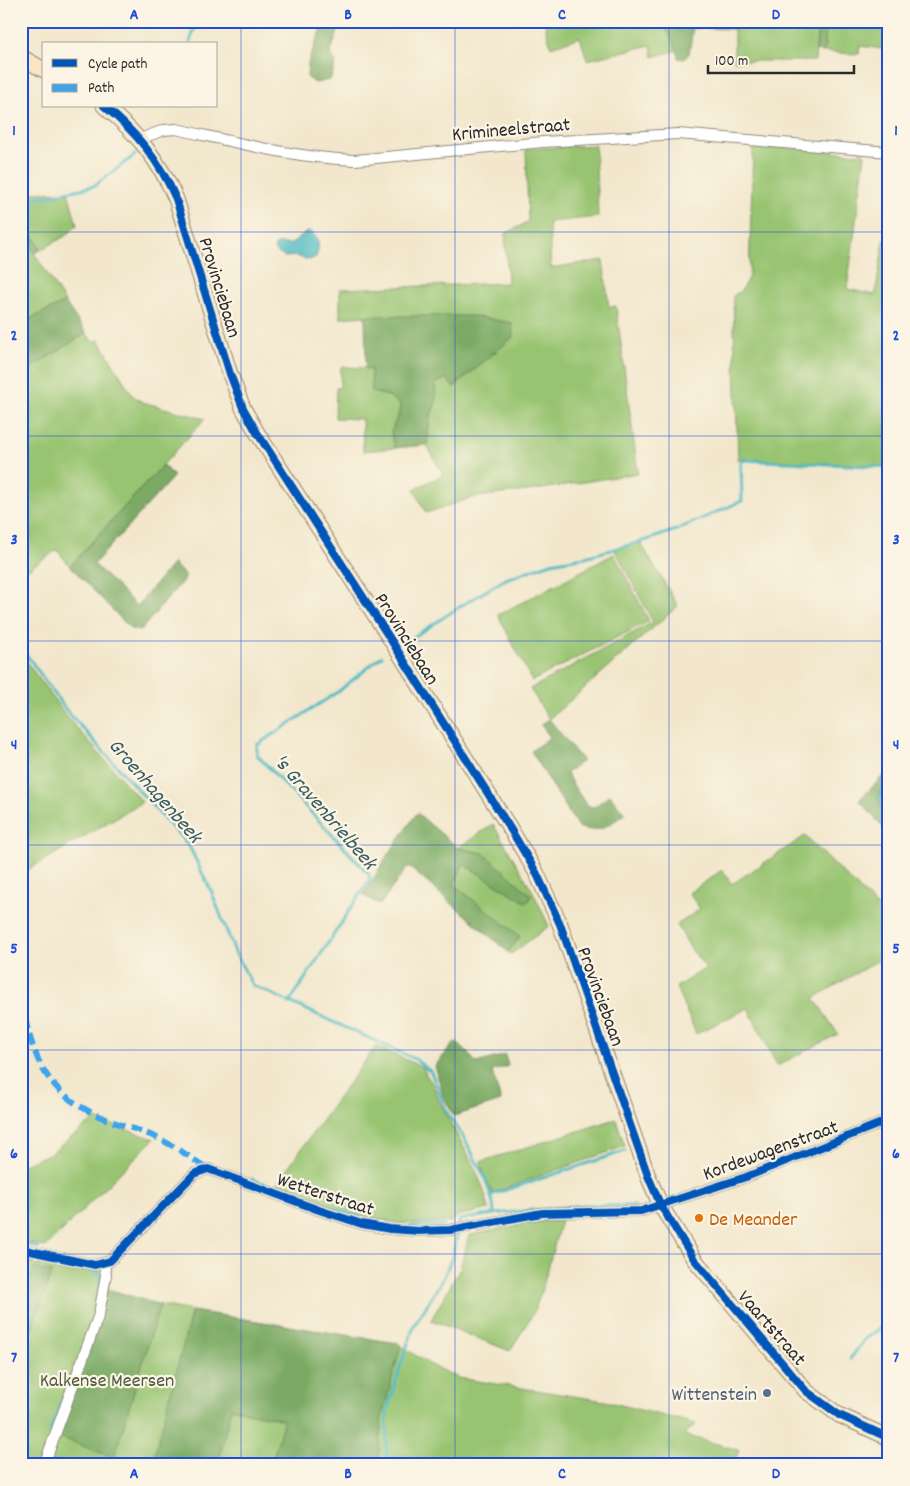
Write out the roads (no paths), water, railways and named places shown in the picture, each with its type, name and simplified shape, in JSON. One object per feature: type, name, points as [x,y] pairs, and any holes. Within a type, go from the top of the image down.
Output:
[{"type":"main road","points":[[21,57],[42,69]]},
{"type":"main road","name":"Provinciebaan","points":[[106,108],[140,139],[166,176],[176,199],[230,374],[243,408],[536,872],[550,900],[648,1176],[661,1206]]},
{"type":"main road","name":"Vaartstraat","points":[[661,1206],[694,1259],[806,1391],[839,1416],[889,1438]]},
{"type":"street","name":"Krimineelstraat","points":[[140,139],[164,130],[176,129],[267,149],[325,159],[355,160],[543,142],[678,134],[889,152]]},
{"type":"street","name":"Kordewagenstraat","points":[[661,1206],[746,1177],[889,1120]]},
{"type":"street","name":"Wetterstraat","points":[[104,1263],[110,1261],[194,1174],[208,1169],[319,1210],[362,1224],[390,1230],[450,1230],[542,1214],[641,1210],[661,1206]]},
{"type":"street","points":[[21,1249],[95,1265],[104,1263],[106,1275],[99,1314],[44,1465]]},
{"type":"water","points":[[309,231],[313,233],[318,242],[316,257],[309,260],[296,256],[285,257],[276,252],[274,248],[277,244],[292,244]]},
{"type":"water","points":[[889,782],[889,812],[878,798],[883,788]]},
{"type":"waterway","name":"Groenhagenbeek","points":[[190,42],[197,21]]},
{"type":"waterway","name":"Groenhagenbeek","points":[[21,200],[94,186],[135,155]]},
{"type":"waterway","name":"'s Gravenbrielbeek","points":[[409,640],[506,579],[551,563],[585,557],[647,540],[676,530],[742,501],[741,462],[744,460],[889,467]]},
{"type":"waterway","name":"Groenhagenbeek","points":[[21,647],[66,710],[189,846],[212,893],[235,952],[252,985],[415,1059],[431,1072],[447,1112],[465,1140],[485,1178],[493,1203],[494,1214],[459,1220],[459,1224]]},
{"type":"waterway","name":"'s Gravenbrielbeek","points":[[289,1003],[370,879],[369,874],[257,755],[257,745],[339,691],[382,656]]},
{"type":"waterway","points":[[491,1195],[625,1151]]},
{"type":"waterway","points":[[252,1179],[293,1194]]},
{"type":"waterway","points":[[305,1199],[373,1221]]},
{"type":"waterway","points":[[494,1214],[584,1205],[635,1206]]},
{"type":"waterway","points":[[513,1223],[569,1217]]},
{"type":"waterway","points":[[410,1226],[444,1225]]},
{"type":"waterway","name":"'s Gravenbrielbeek","points":[[384,1465],[386,1459],[387,1411],[401,1364],[414,1326],[444,1277],[452,1257],[457,1236]]},
{"type":"waterway","points":[[21,1243],[39,1248]]},
{"type":"waterway","points":[[69,1266],[97,1272],[100,1276],[100,1284]]},
{"type":"waterway","points":[[850,1359],[865,1339],[889,1322]]},
{"type":"waterway","points":[[50,1430],[64,1395]]},
{"type":"place","name":"De Meander","points":[[699,1218]]},
{"type":"place","name":"Wittenstein","points":[[767,1393]]},
{"type":"park label","name":"Kalkense Meersen","points":[[107,1379]]}]
